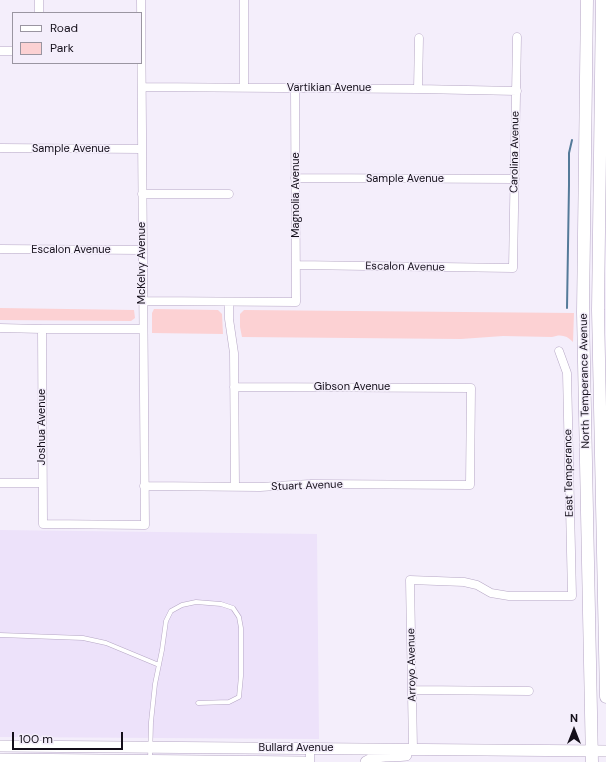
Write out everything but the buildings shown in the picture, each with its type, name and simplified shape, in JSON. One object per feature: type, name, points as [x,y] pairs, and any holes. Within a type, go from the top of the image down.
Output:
[{"type":"main road","name":"North Temperance Avenue","points":[[587,0],[583,312],[592,756]]},
{"type":"main road","name":"North Temperance Avenue","points":[[602,0],[598,310],[606,696]]},
{"type":"main road","name":"Bullard Avenue","points":[[0,746],[413,749],[592,756],[606,751]]},
{"type":"main road","points":[[366,762],[379,756],[409,755],[413,749]]},
{"type":"main road","name":"Bullard Avenue","points":[[0,759],[304,762]]},
{"type":"street","points":[[39,0],[39,12]]},
{"type":"street","name":"McKelvy Avenue","points":[[141,0],[141,12]]},
{"type":"street","points":[[244,0],[244,87]]},
{"type":"street","name":"Carolina Avenue","points":[[513,268],[517,37]]},
{"type":"street","points":[[418,89],[419,38]]},
{"type":"street","points":[[0,51],[12,51]]},
{"type":"street","name":"McKelvy Avenue","points":[[141,64],[144,525]]},
{"type":"street","name":"Vartikian Avenue","points":[[142,87],[516,91]]},
{"type":"street","name":"Magnolia Avenue","points":[[229,302],[296,302],[295,88]]},
{"type":"street","name":"Sample Avenue","points":[[0,148],[142,149]]},
{"type":"street","name":"Sample Avenue","points":[[295,178],[515,179]]},
{"type":"street","points":[[142,194],[229,194]]},
{"type":"street","name":"Escalon Avenue","points":[[0,249],[142,250]]},
{"type":"street","name":"Escalon Avenue","points":[[296,265],[513,268]]},
{"type":"street","points":[[143,301],[229,302],[230,329],[234,353],[235,487]]},
{"type":"street","points":[[0,328],[143,329]]},
{"type":"street","name":"Joshua Avenue","points":[[42,329],[43,524],[144,525]]},
{"type":"street","name":"East Temperance","points":[[410,580],[464,582],[477,585],[491,593],[509,596],[572,596],[567,373],[558,352]]},
{"type":"street","name":"Gibson Avenue","points":[[234,387],[470,388],[470,485]]},
{"type":"street","points":[[0,483],[42,483]]},
{"type":"street","name":"Stuart Avenue","points":[[144,486],[260,487],[317,484],[470,485]]},
{"type":"street","name":"Arroyo Avenue","points":[[410,580],[413,749]]},
{"type":"street","points":[[412,690],[528,691]]},
{"type":"street","points":[[100,747],[100,761]]},
{"type":"street","points":[[310,748],[310,762]]},
{"type":"lane","points":[[150,761],[155,684],[166,621],[171,611],[182,604],[196,602],[221,604],[232,608],[238,617],[241,628],[241,676],[239,697],[229,702],[198,703]]},
{"type":"lane","points":[[0,635],[83,638],[106,643],[159,665]]},
{"type":"shaded area","points":[[0,530],[317,534],[319,739],[0,737]]},
{"type":"green space","points":[[0,308],[134,310],[135,318],[131,321],[0,320]]},
{"type":"green space","points":[[154,309],[218,310],[222,314],[223,334],[152,333],[152,313]]},
{"type":"green space","points":[[244,310],[574,313],[573,342],[561,335],[552,337],[503,336],[461,339],[242,337],[240,314]]},
{"type":"waterway","points":[[567,308],[569,153],[572,140]]}]
